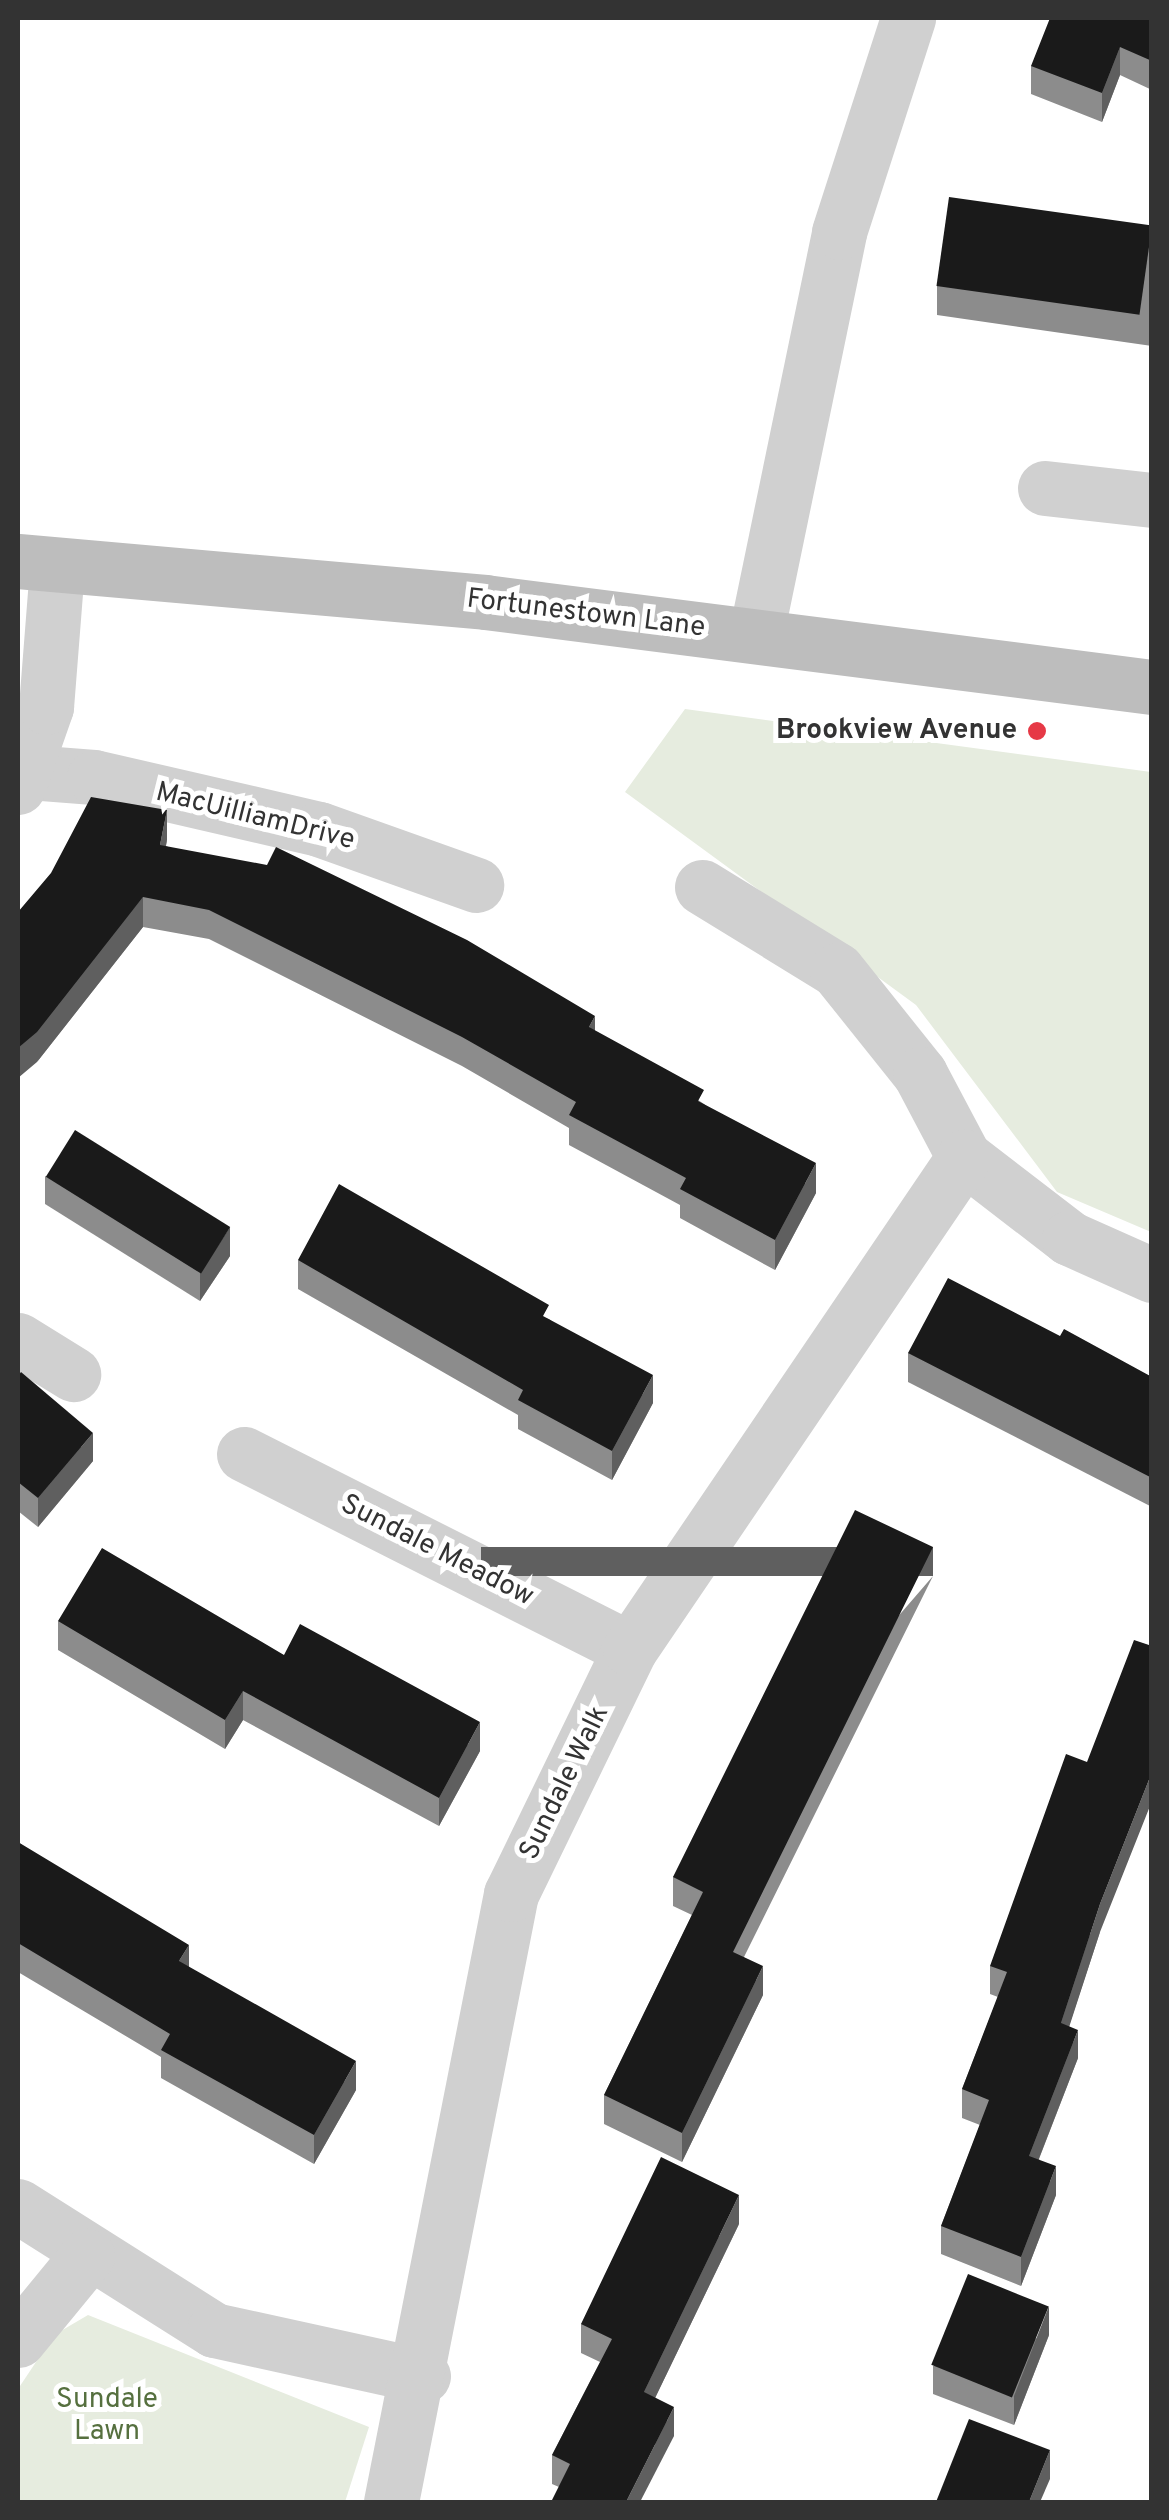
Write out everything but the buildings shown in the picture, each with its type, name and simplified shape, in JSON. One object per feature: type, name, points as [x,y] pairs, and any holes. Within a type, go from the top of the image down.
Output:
[{"type":"street","points":[[756,634],[839,232],[908,18]]},
{"type":"street","points":[[1045,488],[1152,500]]},
{"type":"street","points":[[23,779],[46,707],[37,564]]},
{"type":"street","name":"Fortunestown Lane","points":[[37,564],[756,634],[1152,687]]},
{"type":"street","name":"MacUilliamDrive","points":[[23,779],[94,777],[319,829],[476,884]]},
{"type":"street","points":[[702,887],[837,970],[920,1074],[964,1157],[1057,1230],[1152,1275]]},
{"type":"street","name":"Sundale Walk","points":[[391,2502],[423,2376],[473,2054],[511,1894],[630,1649],[964,1157]]},
{"type":"street","points":[[18,1340],[73,1374]]},
{"type":"street","name":"Sundale Meadow","points":[[244,1454],[630,1649]]},
{"type":"street","points":[[18,2206],[87,2256],[214,2330],[423,2376]]},
{"type":"street","points":[[18,2340],[87,2256]]},
{"type":"green space","points":[[685,709],[1151,772],[1151,1232],[1057,1192],[916,1005],[625,792]]},
{"type":"green space","name":"Sundale Lawn","points":[[88,2315],[369,2427],[345,2502],[18,2502],[18,2389],[54,2335]]},
{"type":"place","name":"Brookview Avenue","points":[[1037,731]]}]
